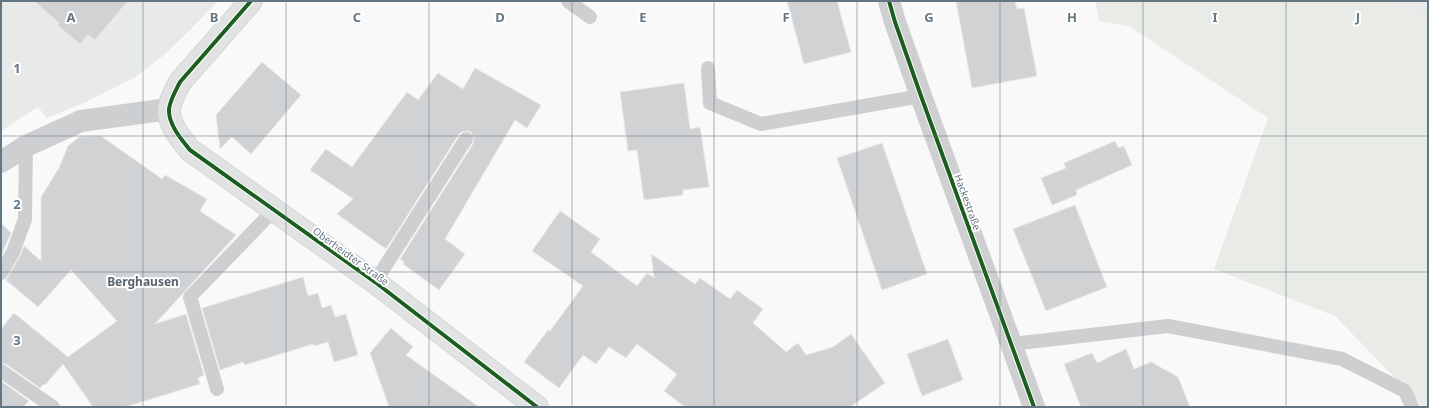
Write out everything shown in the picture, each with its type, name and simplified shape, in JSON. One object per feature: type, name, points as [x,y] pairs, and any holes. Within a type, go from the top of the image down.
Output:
[{"type":"street","points":[[1,162],[26,146],[81,121],[169,109],[173,95],[180,82],[251,1]]},
{"type":"street","name":"Hackestraße","points":[[889,1],[921,96],[1034,407]]},
{"type":"street","name":"Oberheidter Straße","points":[[169,109],[172,123],[181,139],[190,150],[375,282],[537,407]]},
{"type":"lane","points":[[568,1],[590,17]]},
{"type":"lane","points":[[708,68],[710,103],[761,124],[921,96]]},
{"type":"lane","points":[[375,282],[466,139]]},
{"type":"lane","points":[[1,273],[12,252],[25,219],[26,146]]},
{"type":"lane","points":[[217,389],[190,297],[274,210]]},
{"type":"lane","points":[[1012,344],[1168,326],[1342,359],[1405,391],[1412,407]]},
{"type":"lane","points":[[1,371],[53,407]]},
{"type":"shaded area","points":[[1,1],[218,1],[164,55],[134,78],[88,101],[47,118],[38,107],[1,131]]},
{"type":"shaded area","points":[[1095,1],[1390,1],[1428,22],[1428,407],[1423,407],[1335,316],[1214,269],[1268,118],[1129,26],[1099,21]]},
{"type":"shaded area","points":[[1390,1],[1428,1],[1428,22]]},
{"type":"building","points":[[34,1],[128,1],[95,40],[88,35],[80,44],[57,25],[59,23]]},
{"type":"building","points":[[787,1],[837,1],[851,52],[804,64]]},
{"type":"building","points":[[956,1],[1015,1],[1017,9],[1024,8],[1037,76],[972,88]]},
{"type":"building","points":[[262,62],[301,95],[251,154],[232,137],[220,149],[216,115]]},
{"type":"building","points":[[475,68],[541,105],[527,128],[515,120],[445,239],[465,254],[439,290],[403,264],[404,262],[400,259],[473,144],[474,139],[471,132],[466,131],[459,134],[386,249],[337,214],[353,199],[310,170],[326,149],[352,167],[407,92],[418,100],[438,73],[463,89]]},
{"type":"building","points":[[684,83],[690,129],[700,127],[709,187],[683,190],[683,195],[644,200],[637,150],[628,151],[620,92]]},
{"type":"building","points":[[101,136],[162,179],[165,175],[207,199],[200,211],[236,235],[155,324],[186,314],[204,375],[198,378],[200,384],[125,407],[93,407],[63,364],[45,385],[44,384],[40,388],[6,364],[1,363],[1,329],[14,313],[68,357],[117,321],[71,270],[38,307],[6,280],[24,246],[41,261],[41,197],[59,168],[68,146],[79,137]]},
{"type":"building","points":[[1115,141],[1118,148],[1124,146],[1132,165],[1076,190],[1077,195],[1052,205],[1041,178],[1066,168],[1064,163]]},
{"type":"building","points":[[882,143],[927,274],[882,290],[837,158]]},
{"type":"building","points":[[1075,205],[1107,287],[1046,311],[1013,229]]},
{"type":"building","points":[[560,211],[600,239],[591,252],[637,286],[647,273],[654,278],[651,254],[695,284],[700,278],[730,299],[737,290],[763,309],[753,323],[786,352],[798,343],[806,355],[833,347],[851,334],[885,383],[850,407],[685,407],[664,391],[677,374],[637,344],[626,358],[609,347],[596,364],[583,355],[559,388],[524,362],[548,330],[550,331],[583,286],[532,251]]},
{"type":"building","points":[[1,223],[11,233],[1,256]]},
{"type":"building","points":[[303,277],[308,296],[318,293],[322,308],[331,305],[335,317],[346,314],[358,355],[334,362],[328,342],[314,346],[313,344],[245,365],[243,362],[220,370],[202,308]]},
{"type":"building","points":[[391,328],[413,347],[406,355],[479,407],[389,407],[370,353]]},
{"type":"building","points":[[948,339],[963,380],[922,396],[907,354]]},
{"type":"building","points":[[1126,349],[1134,369],[1151,362],[1178,377],[1190,407],[1081,407],[1064,364],[1092,353],[1097,363]]},
{"type":"building","points":[[1,381],[29,401],[23,407],[1,407]]},
{"type":"cycle path","points":[[251,1],[180,82],[169,109],[169,115],[173,126],[179,136],[190,150],[375,282],[537,407]]},
{"type":"cycle path","points":[[889,1],[921,96],[1034,407]]},
{"type":"district","name":"Berghausen","points":[[143,281]]}]
